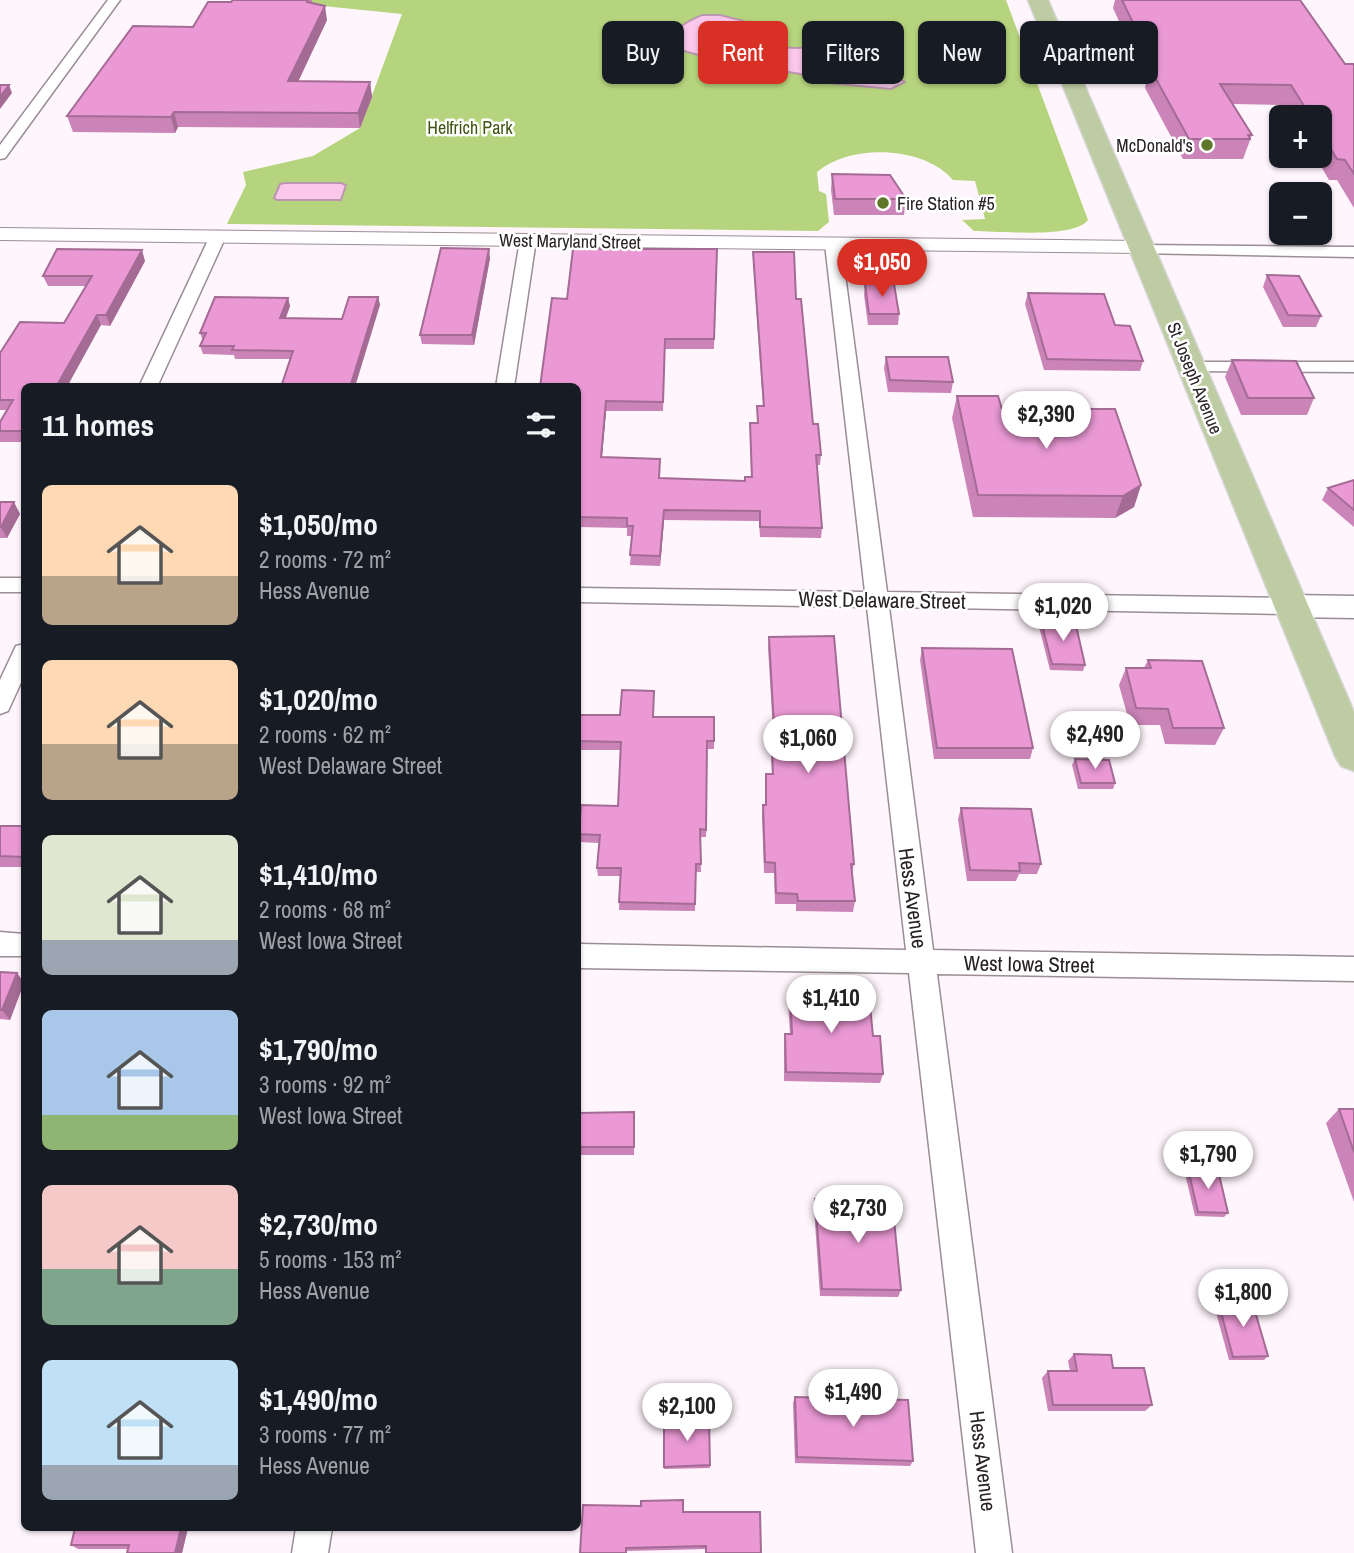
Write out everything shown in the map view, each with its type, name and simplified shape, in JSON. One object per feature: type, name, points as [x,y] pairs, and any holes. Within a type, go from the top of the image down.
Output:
[{"type":"main road","name":"St Joseph Avenue","points":[[1038,0],[1354,756]]},
{"type":"main road","name":"West Delaware Street","points":[[1291,606],[1354,607]]},
{"type":"street","points":[[0,155],[114,0]]},
{"type":"street","name":"West Maryland Street","points":[[0,234],[1354,252]]},
{"type":"street","points":[[150,383],[218,236]]},
{"type":"street","points":[[506,383],[528,240]]},
{"type":"street","name":"Hess Avenue","points":[[833,244],[994,1553]]},
{"type":"street","points":[[1190,367],[1354,367]]},
{"type":"street","points":[[0,585],[21,585]]},
{"type":"street","name":"West Delaware Street","points":[[581,595],[1291,606]]},
{"type":"street","points":[[0,705],[21,659]]},
{"type":"street","points":[[0,944],[21,944]]},
{"type":"street","name":"West Iowa Street","points":[[581,956],[1354,969]]},
{"type":"street","points":[[310,1553],[314,1531]]},
{"type":"green space","name":"Helfrich Park","points":[[264,0],[1006,0],[1020,38],[1020,84],[1037,84],[1088,220],[1068,230],[1052,232],[974,231],[962,220],[985,219],[975,181],[953,180],[925,160],[887,152],[848,156],[817,172],[819,191],[826,194],[829,222],[818,231],[227,224],[246,185],[243,172],[313,156],[360,128],[402,14]]},
{"type":"shaded area","points":[[702,15],[720,15],[744,21],[698,21],[698,55],[684,51],[686,23]]},
{"type":"shaded area","points":[[802,47],[802,74],[788,72],[788,48]]},
{"type":"shaded area","points":[[838,84],[901,84],[891,89]]},
{"type":"shaded area","points":[[280,184],[346,185],[341,200],[277,200],[274,198]]},
{"type":"building","points":[[308,0],[307,2],[325,6],[288,81],[370,82],[358,113],[174,112],[171,117],[67,116],[133,26],[193,27],[208,2]]},
{"type":"building","points":[[1122,0],[1300,0],[1345,64],[1354,64],[1354,174],[1345,160],[1337,159],[1332,151],[1332,105],[1304,105],[1291,85],[1220,84],[1252,135],[1248,135],[1250,139],[1189,139],[1158,83],[1158,21],[1132,21]]},
{"type":"building","points":[[0,85],[9,85],[0,97]]},
{"type":"building","points":[[832,174],[890,175],[906,199],[835,199]]},
{"type":"building","points":[[441,248],[489,249],[472,335],[420,335]]},
{"type":"building","points":[[57,249],[142,250],[106,315],[97,315],[58,383],[21,383],[21,431],[0,431],[0,422],[13,400],[0,400],[0,353],[20,322],[64,323],[92,276],[43,276]]},
{"type":"building","points":[[573,249],[717,249],[714,339],[665,339],[663,402],[606,401],[601,457],[660,459],[659,478],[745,481],[745,477],[752,477],[750,423],[758,423],[757,406],[764,406],[753,252],[794,252],[796,299],[801,299],[813,424],[818,424],[821,455],[816,455],[822,528],[760,527],[760,511],[664,510],[660,556],[630,555],[633,526],[627,526],[627,518],[581,517],[581,383],[541,383],[552,298],[567,299]]},
{"type":"building","points":[[1267,275],[1299,276],[1321,316],[1288,315]]},
{"type":"building","points":[[865,284],[894,284],[899,314],[869,314]]},
{"type":"building","points":[[1028,293],[1104,294],[1115,325],[1130,326],[1143,361],[1047,359]]},
{"type":"building","points":[[215,297],[288,298],[280,318],[342,319],[349,297],[378,297],[351,383],[282,383],[293,351],[232,350],[234,346],[200,346],[206,333],[200,333]]},
{"type":"building","points":[[886,357],[948,357],[953,382],[890,380]]},
{"type":"building","points":[[1232,360],[1296,361],[1314,398],[1248,398]]},
{"type":"building","points":[[957,396],[998,396],[1002,409],[1115,409],[1141,485],[1123,496],[978,495]]},
{"type":"building","points":[[1354,480],[1354,510],[1328,488]]},
{"type":"building","points":[[0,502],[14,502],[1,527],[0,527]]},
{"type":"building","points":[[1041,621],[1075,621],[1085,665],[1052,664]]},
{"type":"building","points":[[834,636],[855,901],[798,901],[797,894],[776,893],[775,863],[765,862],[763,805],[766,805],[766,774],[773,774],[772,745],[775,745],[769,637]]},
{"type":"building","points":[[922,648],[1012,649],[1033,748],[937,748]]},
{"type":"building","points":[[1148,660],[1202,661],[1224,728],[1173,728],[1168,709],[1136,708],[1126,668],[1151,668]]},
{"type":"building","points":[[622,690],[654,691],[653,717],[714,717],[714,741],[707,741],[706,830],[700,829],[701,864],[696,864],[695,904],[619,902],[621,868],[597,868],[600,835],[581,834],[581,805],[618,806],[621,742],[581,741],[581,715],[620,715]]},
{"type":"building","points":[[1075,759],[1109,760],[1115,783],[1081,783]]},
{"type":"building","points":[[961,808],[1031,809],[1041,864],[1019,863],[1020,871],[970,870]]},
{"type":"building","points":[[0,826],[21,826],[21,857],[0,856]]},
{"type":"building","points":[[0,972],[17,973],[2,1010],[0,1010]]},
{"type":"building","points":[[790,990],[852,990],[854,1006],[870,1006],[873,1036],[880,1036],[883,1074],[786,1072],[785,1034],[792,1034]]},
{"type":"building","points":[[1339,1109],[1354,1109],[1354,1152]]},
{"type":"building","points":[[634,1112],[634,1147],[581,1147],[581,1113]]},
{"type":"building","points":[[1188,1169],[1218,1170],[1228,1213],[1198,1212]]},
{"type":"building","points":[[815,1199],[892,1200],[901,1290],[822,1289]]},
{"type":"building","points":[[1218,1301],[1252,1301],[1268,1356],[1233,1357]]},
{"type":"building","points":[[1074,1354],[1111,1355],[1113,1368],[1144,1368],[1152,1405],[1053,1405],[1048,1371],[1077,1371]]},
{"type":"building","points":[[795,1397],[908,1400],[913,1461],[797,1457]]},
{"type":"building","points":[[664,1419],[709,1419],[710,1465],[664,1467]]},
{"type":"building","points":[[683,1500],[683,1512],[760,1512],[761,1553],[706,1553],[706,1546],[626,1548],[626,1553],[580,1553],[583,1505],[641,1506],[641,1501]]},
{"type":"building","points":[[74,1531],[180,1531],[175,1553],[127,1553],[129,1545],[71,1545]]},
{"type":"place","name":"McDonald's","points":[[1207,145]]},
{"type":"place","name":"Fire Station #5","points":[[883,203]]}]
